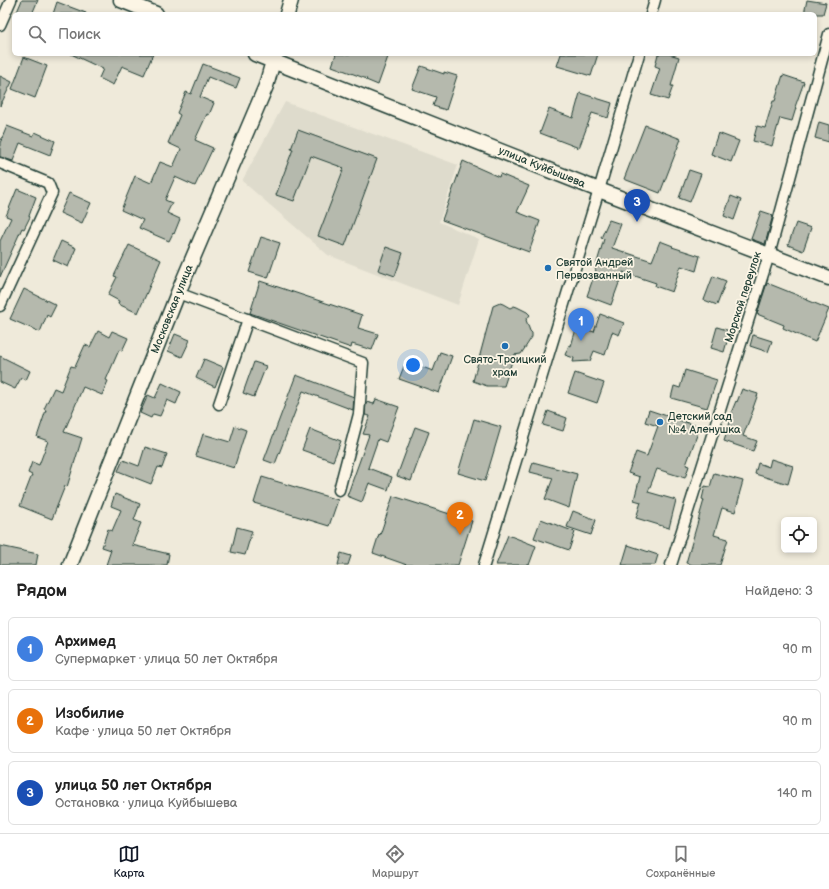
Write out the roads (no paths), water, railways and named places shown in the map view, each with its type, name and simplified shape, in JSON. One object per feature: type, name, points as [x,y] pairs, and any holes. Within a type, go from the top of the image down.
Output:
[{"type":"main road","points":[[287,12],[291,0]]},
{"type":"main road","points":[[130,2],[152,12]]},
{"type":"main road","name":"улица Куйбышева","points":[[274,58],[599,190],[829,278]]},
{"type":"main road","name":"Московская улица","points":[[70,565],[178,293],[266,86],[274,58]]},
{"type":"street","points":[[0,24],[11,0]]},
{"type":"street","points":[[652,12],[655,0]]},
{"type":"street","name":"Морской переулок","points":[[671,565],[769,255],[829,34]]},
{"type":"street","points":[[484,565],[638,56]]},
{"type":"street","points":[[0,163],[48,183],[52,193],[0,306]]},
{"type":"street","points":[[178,293],[363,363],[359,414],[339,490]]},
{"type":"street","points":[[220,404],[248,320]]},
{"type":"place","name":"улица 50 лет Октября","points":[[637,222]]},
{"type":"place","name":"Святой Андрей Первозванный","points":[[548,268]]},
{"type":"place","name":"Архимед","points":[[581,341]]},
{"type":"place","name":"Свято-Троицкий храм","points":[[505,346]]},
{"type":"place","name":"Детский сад №4 Аленушка","points":[[660,422]]},
{"type":"place","name":"Изобилие","points":[[460,535]]}]
